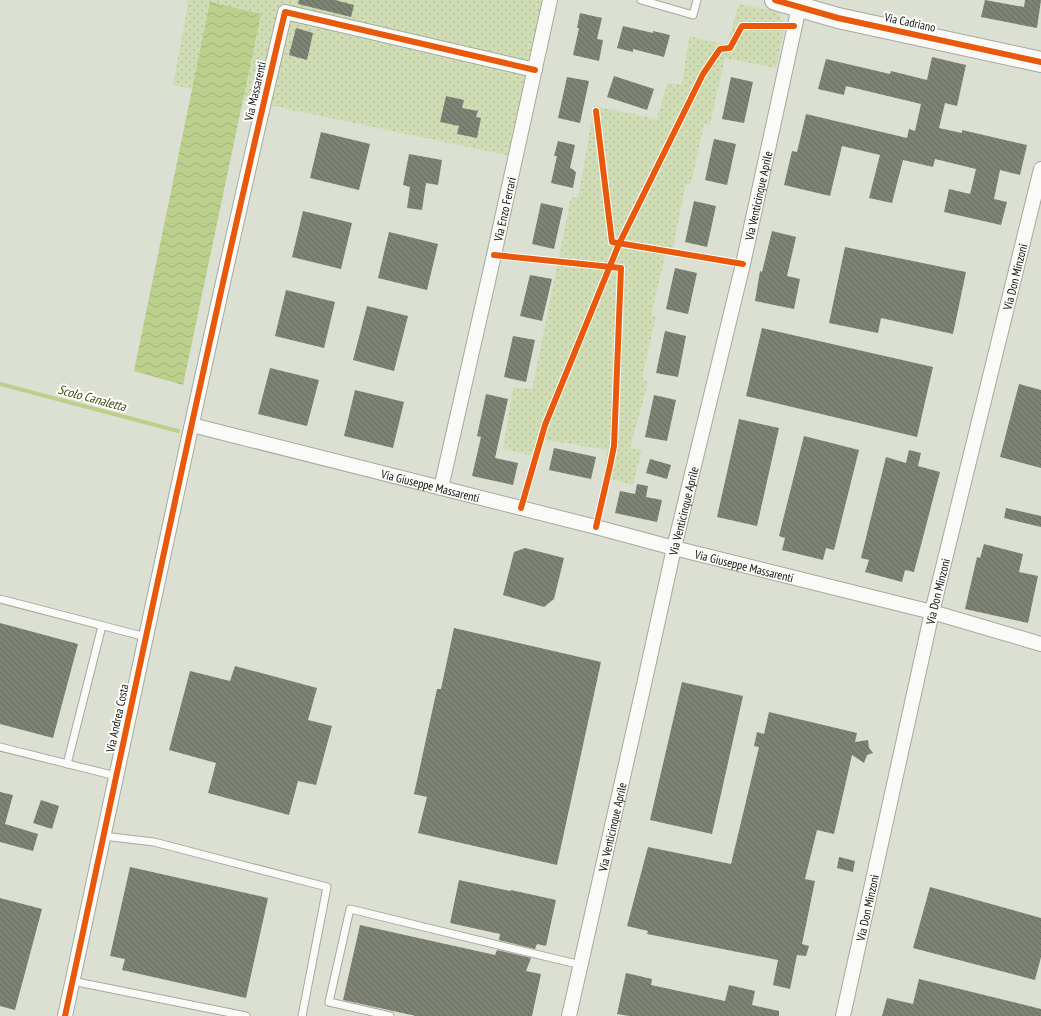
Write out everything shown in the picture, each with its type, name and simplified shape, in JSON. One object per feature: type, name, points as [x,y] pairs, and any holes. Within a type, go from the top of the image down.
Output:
[{"type":"street","name":"Via Enzo Ferrari","points":[[441,488],[550,0]]},
{"type":"street","name":"Via Cadriano","points":[[775,0],[838,18],[1041,62]]},
{"type":"street","name":"Via Venticinque Aprile","points":[[569,1016],[644,688],[674,548],[743,264],[799,7]]},
{"type":"street","name":"Via Massarenti","points":[[192,425],[285,12],[535,70]]},
{"type":"street","name":"Via Don Minzoni","points":[[843,1016],[932,612],[1041,169]]},
{"type":"street","name":"Via Giuseppe Massarenti","points":[[192,425],[932,612],[1041,644]]},
{"type":"street","name":"Via Andrea Costa","points":[[65,1016],[192,425]]},
{"type":"lane","points":[[641,0],[693,15],[697,0]]},
{"type":"lane","points":[[0,598],[146,637]]},
{"type":"lane","points":[[67,764],[102,626]]},
{"type":"lane","points":[[0,747],[116,776]]},
{"type":"lane","points":[[103,836],[154,842],[327,887],[302,1016]]},
{"type":"lane","points":[[390,1016],[329,1002],[350,909],[581,965]]},
{"type":"lane","points":[[72,981],[246,1016]]},
{"type":"shaded area","points":[[186,0],[555,0],[516,157],[173,85],[188,4]]},
{"type":"shaded area","points":[[739,4],[779,12],[784,29],[776,68],[725,58],[710,125],[704,124],[691,184],[686,184],[672,252],[666,252],[651,315],[656,316],[642,378],[648,383],[630,448],[642,450],[633,485],[604,477],[607,450],[540,439],[535,456],[503,449],[513,387],[532,389],[571,197],[578,198],[594,106],[657,119],[667,83],[682,84],[689,36],[727,45]]},
{"type":"water","points":[[210,2],[261,14],[183,385],[134,371]]},
{"type":"building","points":[[299,0],[335,0],[354,5],[351,17],[298,4]]},
{"type":"building","points":[[985,0],[1024,7],[1025,0],[1041,0],[1037,28],[981,17]]},
{"type":"building","points":[[580,13],[602,18],[597,39],[603,40],[599,61],[573,55],[579,28],[577,28]]},
{"type":"building","points":[[623,26],[653,33],[653,31],[670,35],[664,57],[633,49],[633,52],[617,48]]},
{"type":"building","points":[[296,28],[313,33],[307,60],[289,55]]},
{"type":"building","points":[[932,57],[966,65],[957,106],[945,103],[939,128],[962,133],[962,130],[1027,145],[1020,175],[1000,170],[994,199],[1007,202],[1001,225],[944,212],[949,189],[970,194],[976,169],[935,159],[933,167],[903,160],[892,203],[869,198],[880,155],[842,146],[830,196],[784,185],[792,151],[797,152],[806,114],[907,138],[909,129],[915,131],[921,104],[846,86],[844,95],[818,89],[826,59],[890,74],[891,71],[927,80]]},
{"type":"building","points":[[614,76],[654,89],[647,110],[607,97]]},
{"type":"building","points":[[567,77],[589,81],[580,123],[558,118]]},
{"type":"building","points":[[731,77],[753,82],[744,123],[722,119]]},
{"type":"building","points":[[446,96],[464,100],[462,108],[478,111],[476,117],[481,118],[477,138],[457,134],[459,126],[440,122]]},
{"type":"building","points":[[321,132],[370,144],[359,190],[310,178]]},
{"type":"building","points":[[714,139],[736,144],[727,185],[705,180]]},
{"type":"building","points":[[558,141],[575,145],[570,168],[576,172],[573,188],[551,183],[557,156],[554,156]]},
{"type":"building","points":[[409,154],[442,160],[438,185],[426,183],[422,210],[407,208],[410,187],[403,185]]},
{"type":"building","points":[[694,201],[716,206],[707,247],[685,242]]},
{"type":"building","points":[[541,203],[563,208],[554,249],[532,244]]},
{"type":"building","points":[[303,211],[352,223],[341,269],[292,257]]},
{"type":"building","points":[[772,231],[796,237],[787,276],[800,279],[794,309],[755,301],[760,271],[762,272]]},
{"type":"building","points":[[389,232],[438,244],[427,290],[378,278]]},
{"type":"building","points":[[845,247],[966,272],[953,334],[881,318],[878,333],[829,323]]},
{"type":"building","points":[[675,268],[697,273],[688,314],[666,309]]},
{"type":"building","points":[[530,275],[552,279],[542,321],[520,316]]},
{"type":"building","points":[[286,290],[335,302],[324,348],[275,336]]},
{"type":"building","points":[[367,306],[408,316],[394,371],[353,360]]},
{"type":"building","points":[[762,328],[933,367],[917,437],[746,396]]},
{"type":"building","points":[[665,331],[686,336],[678,377],[656,373]]},
{"type":"building","points":[[513,336],[535,340],[526,382],[504,377]]},
{"type":"building","points":[[270,368],[319,380],[307,426],[258,414]]},
{"type":"building","points":[[1019,384],[1041,390],[1041,468],[1000,457]]},
{"type":"building","points":[[355,390],[404,402],[393,448],[344,436]]},
{"type":"building","points":[[486,394],[508,399],[495,458],[518,463],[513,485],[472,476],[481,437],[477,436]]},
{"type":"building","points":[[654,395],[676,400],[667,441],[645,437]]},
{"type":"building","points":[[739,419],[779,428],[757,526],[717,517]]},
{"type":"building","points":[[804,436],[859,450],[834,550],[826,548],[823,560],[782,550],[785,538],[779,536]]},
{"type":"building","points":[[554,448],[596,457],[591,479],[549,470]]},
{"type":"building","points":[[909,450],[921,453],[918,466],[940,472],[914,572],[905,570],[902,582],[865,572],[869,560],[861,558],[886,457],[906,463]]},
{"type":"building","points":[[650,459],[671,465],[667,479],[646,473]]},
{"type":"building","points":[[637,484],[648,486],[646,497],[662,500],[657,522],[615,513],[620,491],[635,494]]},
{"type":"building","points":[[1006,508],[1041,516],[1041,527],[1004,518]]},
{"type":"building","points":[[984,544],[1023,554],[1019,572],[1038,576],[1028,623],[965,609],[977,557],[980,558]]},
{"type":"building","points":[[525,548],[564,558],[554,599],[544,607],[503,595],[514,552]]},
{"type":"building","points":[[0,623],[78,644],[53,738],[0,724]]},
{"type":"building","points":[[454,628],[601,662],[557,865],[418,833],[427,797],[414,794],[437,689],[441,689]]},
{"type":"building","points":[[235,666],[317,688],[308,720],[332,726],[316,785],[298,781],[289,815],[208,793],[216,763],[169,750],[190,671],[230,681]]},
{"type":"building","points":[[682,682],[743,696],[712,834],[650,820]]},
{"type":"building","points":[[769,712],[857,733],[855,742],[868,740],[869,748],[873,753],[867,755],[864,763],[852,755],[834,834],[817,830],[805,879],[815,881],[802,944],[809,946],[806,956],[797,955],[790,989],[773,985],[778,960],[647,934],[648,931],[627,926],[648,847],[731,864],[759,747],[754,746],[757,732],[764,734]]},
{"type":"building","points":[[0,792],[13,795],[5,824],[38,834],[33,851],[0,842]]},
{"type":"building","points":[[41,800],[59,806],[52,829],[33,823]]},
{"type":"building","points":[[839,857],[855,861],[853,872],[837,868]]},
{"type":"building","points":[[130,867],[268,898],[246,998],[122,970],[125,959],[110,956]]},
{"type":"building","points":[[459,880],[556,900],[546,946],[537,944],[535,949],[499,940],[500,934],[450,923]]},
{"type":"building","points":[[930,887],[1041,918],[1041,957],[1035,980],[913,948]]},
{"type":"building","points":[[0,898],[42,909],[15,1010],[0,1006]]},
{"type":"building","points":[[360,925],[495,955],[497,950],[531,958],[526,971],[541,974],[532,1016],[416,1016],[343,1000]]},
{"type":"building","points":[[626,973],[652,979],[651,985],[725,1001],[729,985],[755,991],[752,1005],[779,1011],[779,1016],[629,1016],[617,1014]]},
{"type":"building","points":[[919,979],[1041,1009],[1041,1016],[882,1016],[887,998],[913,1004]]},
{"type":"waterway","name":"Scolo Canaletta","points":[[0,384],[178,431]]},
{"type":"cycle path","points":[[775,0],[838,18],[1041,62]]},
{"type":"cycle path","points":[[65,1016],[227,263],[285,12],[535,70]]},
{"type":"cycle path","points":[[521,508],[545,425],[619,244],[703,74],[720,49],[730,48],[742,26],[794,26]]},
{"type":"cycle path","points":[[596,111],[612,242],[743,264]]},
{"type":"cycle path","points":[[494,255],[621,268],[614,446],[596,527]]}]
